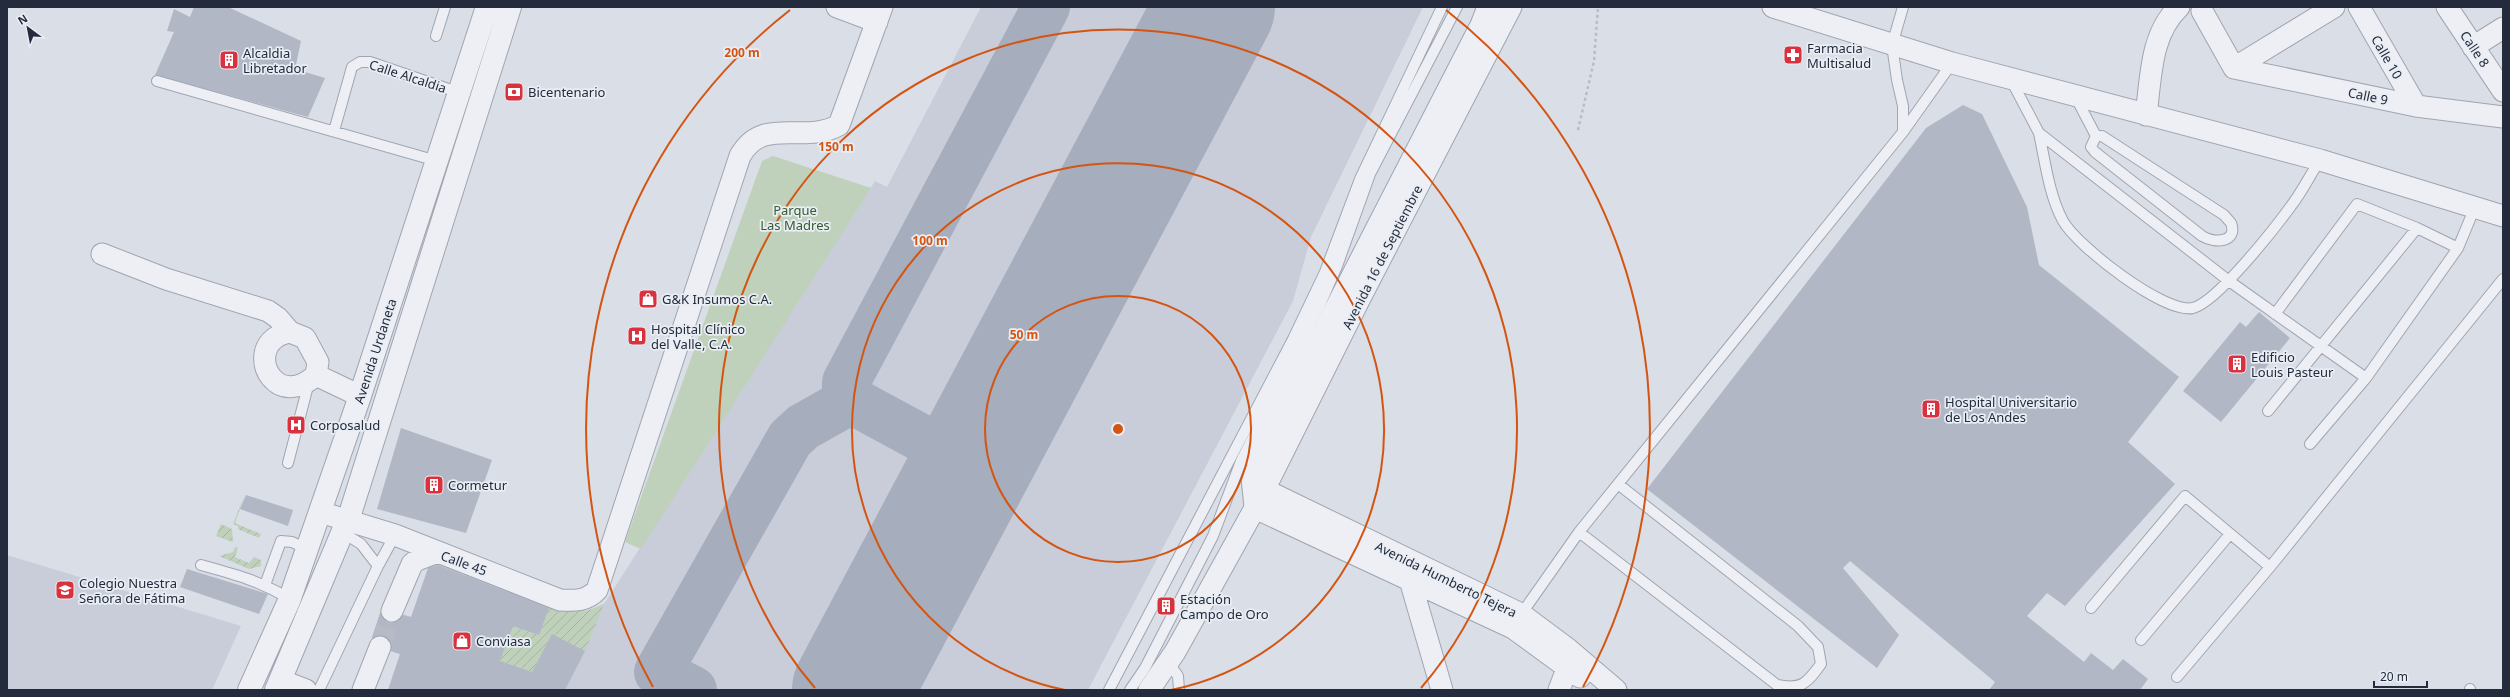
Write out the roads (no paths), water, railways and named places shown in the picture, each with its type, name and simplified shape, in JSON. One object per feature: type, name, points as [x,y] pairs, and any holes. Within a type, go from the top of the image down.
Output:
[{"type":"street","name":"Avenida Urdaneta","points":[[278,685],[344,527],[387,399],[510,7]]},
{"type":"street","points":[[837,7],[874,14]]},
{"type":"street","name":"Avenida 16 de Septiembre","points":[[1255,508],[1252,478],[1258,459],[1481,25],[1488,7]]},
{"type":"street","name":"Avenida 16 de Septiembre","points":[[1149,690],[1168,662],[1255,508],[1263,489],[1511,7]]},
{"type":"street","points":[[1772,7],[1952,63],[2320,160],[2503,216]]},
{"type":"street","points":[[2146,115],[2158,37],[2170,15],[2179,7]]},
{"type":"street","points":[[2202,11],[2234,68],[2334,7]]},
{"type":"street","name":"Calle 10","points":[[2359,7],[2416,106]]},
{"type":"street","name":"Calle 8","points":[[2447,7],[2503,91]]},
{"type":"street","name":"Avenida Urdaneta","points":[[249,690],[290,599],[360,396],[460,93],[484,8]]},
{"type":"street","name":"Calle 45","points":[[320,512],[344,527],[395,535],[436,553],[560,600],[589,598],[597,590],[740,156],[747,143],[764,134],[811,133],[828,131],[839,125],[874,14]]},
{"type":"street","points":[[2473,47],[2503,28]]},
{"type":"street","name":"Calle 9","points":[[2234,68],[2416,106],[2503,117]]},
{"type":"street","points":[[102,254],[166,279],[268,311],[278,318],[290,332],[304,338],[312,349],[318,362],[312,379],[297,388],[283,387],[272,380],[266,369],[265,356],[269,344],[276,337],[290,332]]},
{"type":"street","points":[[312,379],[360,396]]},
{"type":"street","name":"Avenida Humberto Tejera","points":[[1263,489],[1517,621],[1616,690]]},
{"type":"street","name":"Avenida Humberto Tejera","points":[[1255,508],[1410,580],[1517,621]]},
{"type":"street","points":[[392,611],[412,564],[416,560],[436,553]]},
{"type":"street","points":[[1410,580],[1442,690]]},
{"type":"street","points":[[363,690],[380,647]]},
{"type":"street","points":[[1559,690],[1568,657]]},
{"type":"street","name":"Avenida Humberto Tejera","points":[[1568,657],[1596,690]]},
{"type":"street","points":[[278,685],[306,690]]},
{"type":"lane","points":[[436,36],[445,7]]},
{"type":"lane","points":[[1109,690],[1293,339],[1325,272],[1362,174],[1442,7]]},
{"type":"lane","points":[[1130,690],[1145,668],[1213,536],[1241,461],[1319,307],[1334,273],[1370,174],[1457,7]]},
{"type":"lane","points":[[1902,7],[1892,45],[1897,80],[1903,106],[1903,132]]},
{"type":"lane","name":"Calle Alcaldia","points":[[334,131],[352,67],[360,62],[370,62],[460,93]]},
{"type":"lane","points":[[1517,621],[1579,532],[1903,132],[1952,63]]},
{"type":"lane","points":[[2010,78],[2038,133],[2050,184],[2063,221],[2091,250],[2119,273],[2153,296],[2177,308],[2193,308],[2206,302],[2229,281],[2291,206],[2320,160]]},
{"type":"lane","points":[[157,82],[437,161]]},
{"type":"lane","points":[[2075,96],[2096,136]]},
{"type":"lane","points":[[2038,133],[2229,281],[2319,347],[2366,378]]},
{"type":"lane","points":[[2096,136],[2102,136],[2224,215],[2231,222],[2231,232],[2225,240],[2212,242],[2202,236],[2095,152],[2091,146],[2096,136]]},
{"type":"lane","points":[[2275,314],[2357,204],[2417,228],[2458,248]]},
{"type":"lane","points":[[2310,444],[2366,378],[2458,248],[2475,207]]},
{"type":"lane","points":[[2268,411],[2417,228]]},
{"type":"lane","points":[[2177,677],[2270,567],[2503,279]]},
{"type":"lane","points":[[288,463],[312,379]]},
{"type":"lane","points":[[1579,532],[1777,685],[1793,688],[1809,680],[1821,664],[1818,647],[1798,626],[1618,484]]},
{"type":"lane","points":[[2091,608],[2185,496],[2270,567]]},
{"type":"lane","points":[[344,527],[361,544],[378,566]]},
{"type":"lane","points":[[2140,640],[2230,534]]},
{"type":"lane","points":[[319,690],[378,566],[395,535]]},
{"type":"lane","points":[[266,584],[281,541],[292,542],[307,549]]},
{"type":"lane","points":[[201,565],[266,584],[290,599]]},
{"type":"lane","points":[[1168,662],[1178,676],[1179,690]]},
{"type":"tunnel","points":[[380,647],[392,611]]},
{"type":"place","name":"Farmacia Multisalud","points":[[1793,55]]},
{"type":"place","name":"Alcaldia Libretador","points":[[229,60]]},
{"type":"place","name":"Bicentenario","points":[[514,92]]},
{"type":"place","name":"G&K Insumos C.A.","points":[[648,299]]},
{"type":"place","name":"Hospital Clínico del Valle, C.A.","points":[[637,336]]},
{"type":"place","name":"Edificio Louis Pasteur","points":[[2237,364]]},
{"type":"place","name":"Hospital Universitario de Los Andes","points":[[1931,409]]},
{"type":"place","name":"Corposalud","points":[[296,425]]},
{"type":"place","name":"Cormetur","points":[[434,485]]},
{"type":"place","name":"Colegio Nuestra Señora de Fátima","points":[[65,590]]},
{"type":"place","name":"Estación Campo de Oro","points":[[1166,606]]},
{"type":"place","name":"Conviasa","points":[[462,641]]},
{"type":"park label","name":"Parque Las Madres","points":[[795,218]]}]
